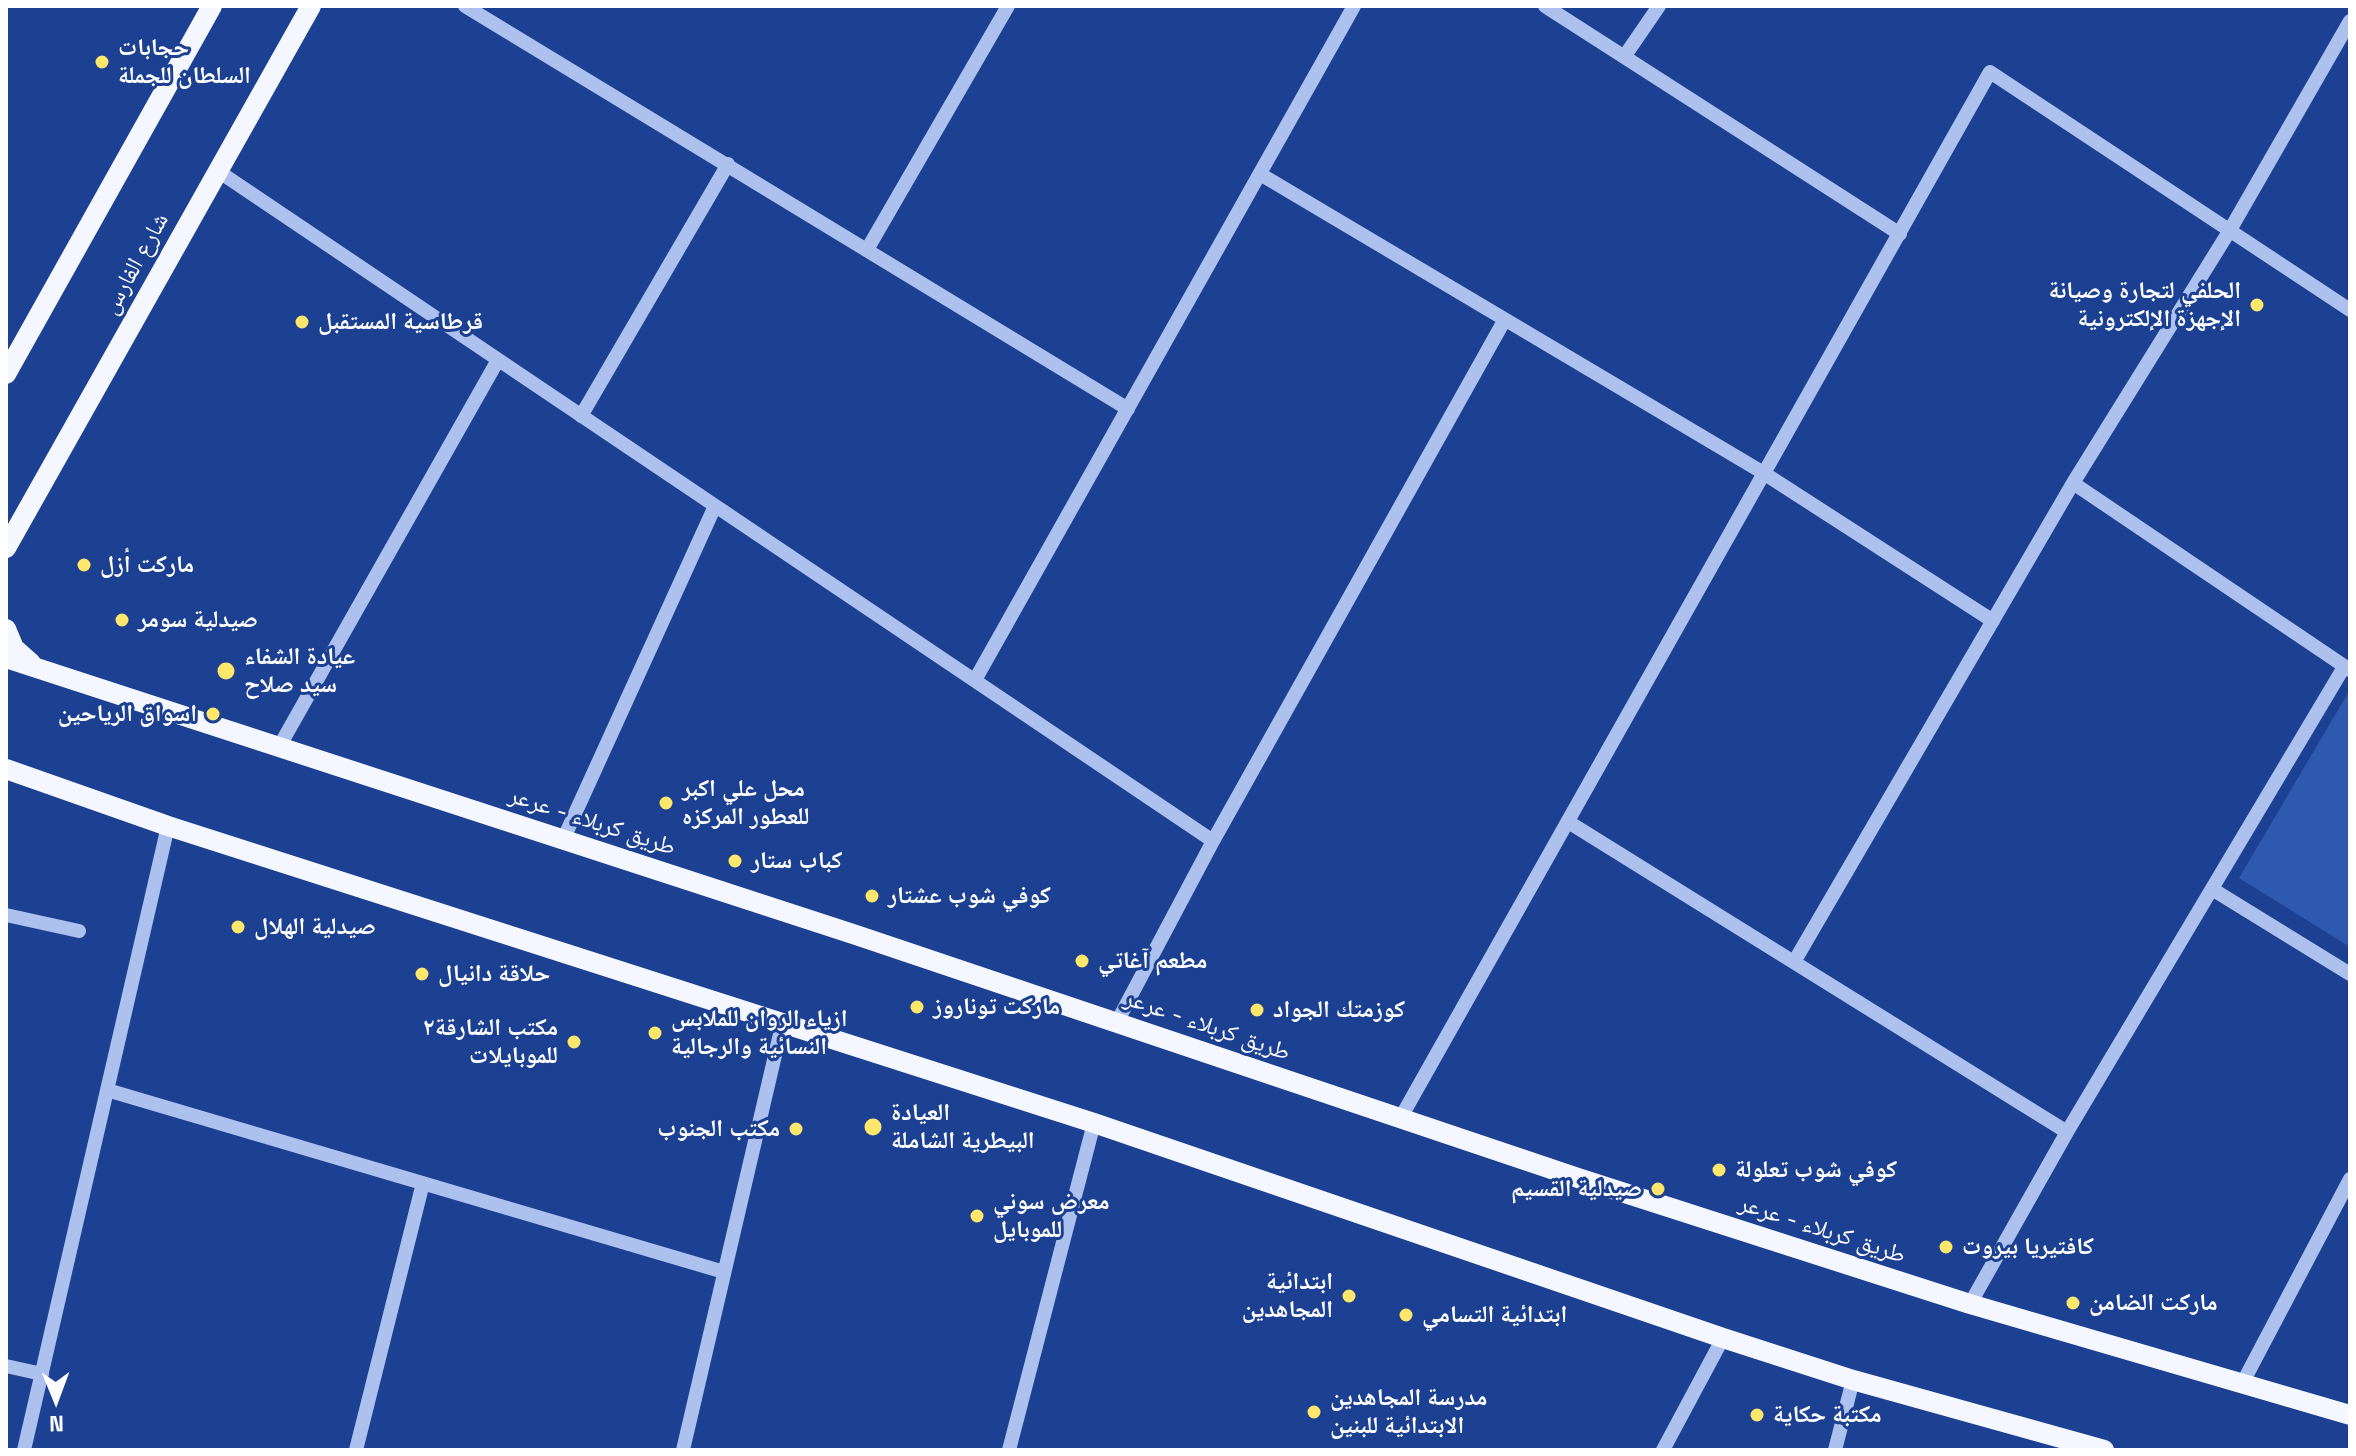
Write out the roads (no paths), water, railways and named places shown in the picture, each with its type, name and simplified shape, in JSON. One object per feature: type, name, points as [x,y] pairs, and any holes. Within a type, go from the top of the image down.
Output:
[{"type":"main road","points":[[6,374],[212,6]]},
{"type":"main road","name":"شارع الفارس","points":[[6,548],[311,6]]},
{"type":"main road","points":[[6,521],[31,506]]},
{"type":"main road","points":[[6,629],[14,648],[41,670]]},
{"type":"main road","name":"طريق كربلاء - عرعر","points":[[6,658],[1970,1304],[2350,1415]]},
{"type":"main road","points":[[12,772],[168,826],[1094,1123],[1723,1338],[1853,1380],[2104,1450]]},
{"type":"street","points":[[465,6],[868,248],[1128,409]]},
{"type":"street","points":[[868,248],[1008,6]]},
{"type":"street","points":[[975,680],[1354,6]]},
{"type":"street","points":[[1545,6],[1900,234]]},
{"type":"street","points":[[1624,57],[1659,6]]},
{"type":"street","points":[[1794,962],[2073,483],[2230,230],[2350,21]]},
{"type":"street","points":[[1400,1119],[1570,823],[1762,472],[1990,72],[2350,310]]},
{"type":"street","points":[[581,416],[728,164]]},
{"type":"street","points":[[218,171],[1213,841]]},
{"type":"street","points":[[1260,174],[1762,472],[1993,621]]},
{"type":"street","points":[[1117,1022],[1213,841],[1504,321]]},
{"type":"street","points":[[279,747],[498,360]]},
{"type":"street","points":[[1970,1304],[2067,1132],[2347,669],[2073,483]]},
{"type":"street","points":[[563,840],[715,506]]},
{"type":"street","points":[[1570,823],[2067,1132]]},
{"type":"street","points":[[24,1450],[168,826]]},
{"type":"street","points":[[2212,889],[2350,974]]},
{"type":"street","points":[[6,915],[79,931]]},
{"type":"street","points":[[683,1450],[783,1021]]},
{"type":"street","points":[[107,1090],[724,1272]]},
{"type":"street","points":[[1009,1450],[1094,1123]]},
{"type":"street","points":[[2242,1384],[2350,1179]]},
{"type":"street","points":[[356,1450],[423,1183]]},
{"type":"street","points":[[1663,1450],[1723,1338]]},
{"type":"street","points":[[6,1366],[42,1374]]},
{"type":"street","points":[[1835,1450],[1853,1380]]},
{"type":"place","name":"حجابات السلطان للجملة","points":[[102,62]]},
{"type":"place","name":"الحلفي لتجارة وصيانة الإجهزة الإلكترونية","points":[[2257,305]]},
{"type":"place","name":"قرطاسية المستقبل","points":[[302,322]]},
{"type":"place","name":"ماركت أزل","points":[[84,565]]},
{"type":"place","name":"صيدلية سومر","points":[[122,620]]},
{"type":"place","name":"عيادة الشفاء سيد صلاح","points":[[226,671]]},
{"type":"place","name":"اسواق الرياحين","points":[[213,714]]},
{"type":"place","name":"محل علي اكبر للعطور المركزه","points":[[666,803]]},
{"type":"place","name":"كباب ستار","points":[[735,861]]},
{"type":"place","name":"كوفي شوب عشتار","points":[[872,896]]},
{"type":"place","name":"صيدلية الهلال","points":[[238,927]]},
{"type":"place","name":"مطعم آغاتي","points":[[1082,961]]},
{"type":"place","name":"حلاقة دانيال","points":[[422,974]]},
{"type":"place","name":"ماركت توناروز","points":[[917,1007]]},
{"type":"place","name":"كوزمتك الجواد","points":[[1257,1010]]},
{"type":"place","name":"ازياء الروان للملابس النسائية والرجالية","points":[[655,1033]]},
{"type":"place","name":"مكتب الشارقة٢ للموبايلات","points":[[574,1042]]},
{"type":"place","name":"العيادة البيطرية الشاملة","points":[[873,1127]]},
{"type":"place","name":"مكتب الجنوب","points":[[796,1129]]},
{"type":"place","name":"كوفي شوب تعلولة","points":[[1719,1170]]},
{"type":"place","name":"صيدلية القسيم","points":[[1658,1189]]},
{"type":"place","name":"معرض سوني للموبايل","points":[[977,1216]]},
{"type":"place","name":"كافتيريا بيروت","points":[[1946,1247]]},
{"type":"place","name":"ابتدائية المجاهدين","points":[[1349,1296]]},
{"type":"place","name":"ماركت الضامن","points":[[2073,1303]]},
{"type":"place","name":"ابتدائية التسامي","points":[[1406,1315]]},
{"type":"place","name":"مدرسة المجاهدين الابتدائية للبنين","points":[[1314,1412]]},
{"type":"place","name":"مكتبة حكاية","points":[[1757,1415]]}]
